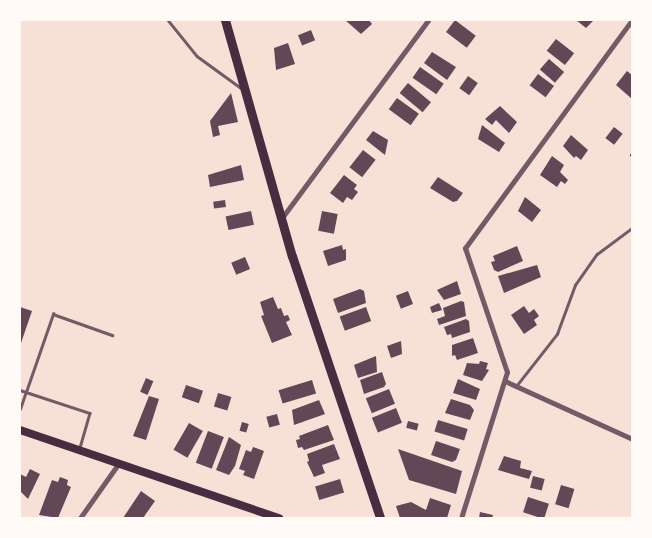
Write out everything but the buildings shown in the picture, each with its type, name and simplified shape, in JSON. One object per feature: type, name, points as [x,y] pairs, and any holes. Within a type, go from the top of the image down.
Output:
[{"type":"main road","points":[[225,20],[280,219],[380,518]]},
{"type":"main road","points":[[20,430],[279,518]]},
{"type":"street","points":[[280,219],[428,20]]},
{"type":"street","points":[[461,518],[505,381],[506,364],[465,248],[632,20]]},
{"type":"street","points":[[505,381],[632,439]]},
{"type":"street","points":[[80,518],[119,463]]},
{"type":"lane","points":[[168,20],[212,70],[245,90]]},
{"type":"lane","points":[[516,386],[557,334],[574,285],[597,254],[632,228]]},
{"type":"lane","points":[[20,409],[53,314],[112,334]]},
{"type":"lane","points":[[20,390],[90,413],[80,450]]}]
